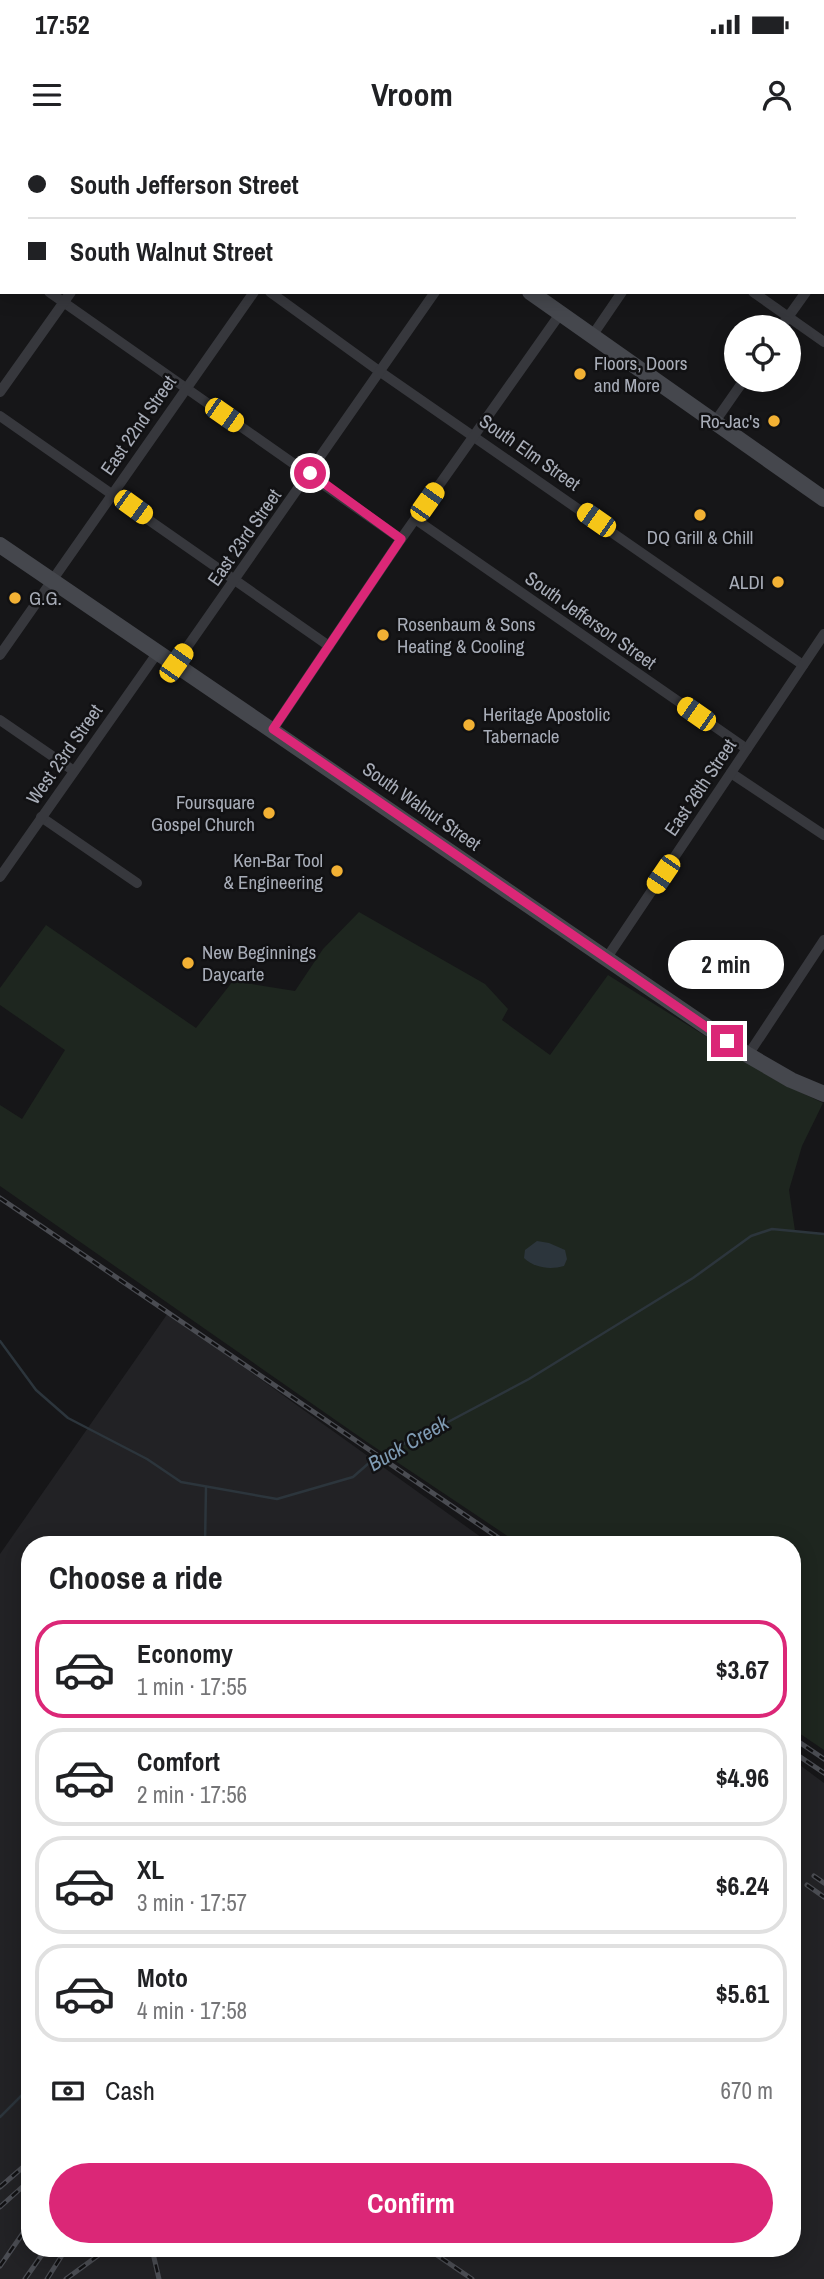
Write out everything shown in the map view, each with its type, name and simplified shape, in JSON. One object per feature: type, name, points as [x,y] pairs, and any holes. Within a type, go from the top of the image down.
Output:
[{"type":"main road","points":[[533,294],[824,499]]},
{"type":"main road","name":"South Walnut Street","points":[[0,545],[748,1055],[774,1071],[824,1094]]},
{"type":"street","name":"East 22nd Street","points":[[0,655],[253,294]]},
{"type":"street","name":"South Elm Street","points":[[273,294],[803,665]]},
{"type":"street","name":"East 23rd Street","points":[[176,663],[434,294]]},
{"type":"street","points":[[592,336],[621,294]]},
{"type":"street","points":[[756,294],[785,315]]},
{"type":"street","points":[[789,315],[805,294]]},
{"type":"street","points":[[0,392],[67,297],[185,388],[401,539]]},
{"type":"street","points":[[273,729],[401,539],[560,314]]},
{"type":"street","points":[[801,326],[824,342]]},
{"type":"street","points":[[714,423],[736,392]]},
{"type":"street","points":[[0,416],[329,646]]},
{"type":"street","name":"South Jefferson Street","points":[[415,519],[747,749]]},
{"type":"street","name":"East 26th Street","points":[[606,959],[824,635]]},
{"type":"street","name":"West 23rd Street","points":[[1,874],[158,652]]},
{"type":"street","points":[[0,720],[74,771]]},
{"type":"street","points":[[732,773],[824,835]]},
{"type":"street","points":[[41,817],[137,883]]},
{"type":"street","points":[[748,1055],[824,940]]},
{"type":"shaded area","points":[[359,912],[485,984],[508,1009],[502,1020],[550,1055],[608,975],[777,1081],[823,1103],[802,1146],[789,1190],[795,1231],[824,1234],[824,1750],[801,1734],[801,1536],[508,1536],[367,1442],[0,1186],[0,1105],[22,1119],[65,1050],[0,1005],[0,988],[46,925],[196,1028],[233,981],[295,991],[323,949]]},
{"type":"shaded area","points":[[537,1241],[565,1250],[567,1259],[564,1266],[543,1267],[524,1258],[525,1250]]},
{"type":"shaded area","points":[[168,1313],[479,1536],[21,1536],[21,2257],[801,2257],[801,1766],[824,1783],[824,2279],[0,2279],[0,1554]]},
{"type":"waterway","name":"Buck Creek","points":[[0,1341],[36,1390],[68,1418],[147,1459],[181,1482],[277,1499],[353,1477],[377,1456],[431,1431],[529,1379],[693,1278],[751,1236],[772,1229],[824,1234]]},
{"type":"waterway","points":[[205,1536],[206,1487]]},
{"type":"waterway","points":[[0,2117],[21,2096]]},
{"type":"railway","points":[[0,1198],[496,1536]]},
{"type":"railway","points":[[801,1743],[824,1759]]},
{"type":"railway","points":[[801,1757],[824,1773]]},
{"type":"railway","points":[[814,1876],[824,1883]]},
{"type":"railway","points":[[807,1885],[824,1897]]},
{"type":"railway","points":[[0,2187],[21,2169]]},
{"type":"railway","points":[[0,2207],[21,2188]]},
{"type":"railway","points":[[0,2266],[21,2236]]},
{"type":"railway","points":[[25,2279],[40,2257]]},
{"type":"railway","points":[[47,2279],[61,2257]]},
{"type":"railway","points":[[66,2279],[96,2257]]},
{"type":"railway","points":[[154,2257],[159,2279]]},
{"type":"railway","points":[[440,2257],[472,2279]]},
{"type":"place","name":"Floors, Doors and More","points":[[580,374]]},
{"type":"place","name":"Ro-Jac's","points":[[774,421]]},
{"type":"place","name":"DQ Grill & Chill","points":[[700,515]]},
{"type":"place","name":"ALDI","points":[[778,582]]},
{"type":"place","name":"G.G.","points":[[15,598]]},
{"type":"place","name":"Rosenbaum & Sons Heating & Cooling","points":[[383,635]]},
{"type":"place","name":"Heritage Apostolic Tabernacle","points":[[469,725]]},
{"type":"place","name":"Foursquare Gospel Church","points":[[269,813]]},
{"type":"place","name":"Ken-Bar Tool & Engineering","points":[[337,871]]},
{"type":"place","name":"New Beginnings Daycarte","points":[[188,963]]},
{"type":"route","points":[[310,473],[401,539],[273,729],[727,1041]]}]
